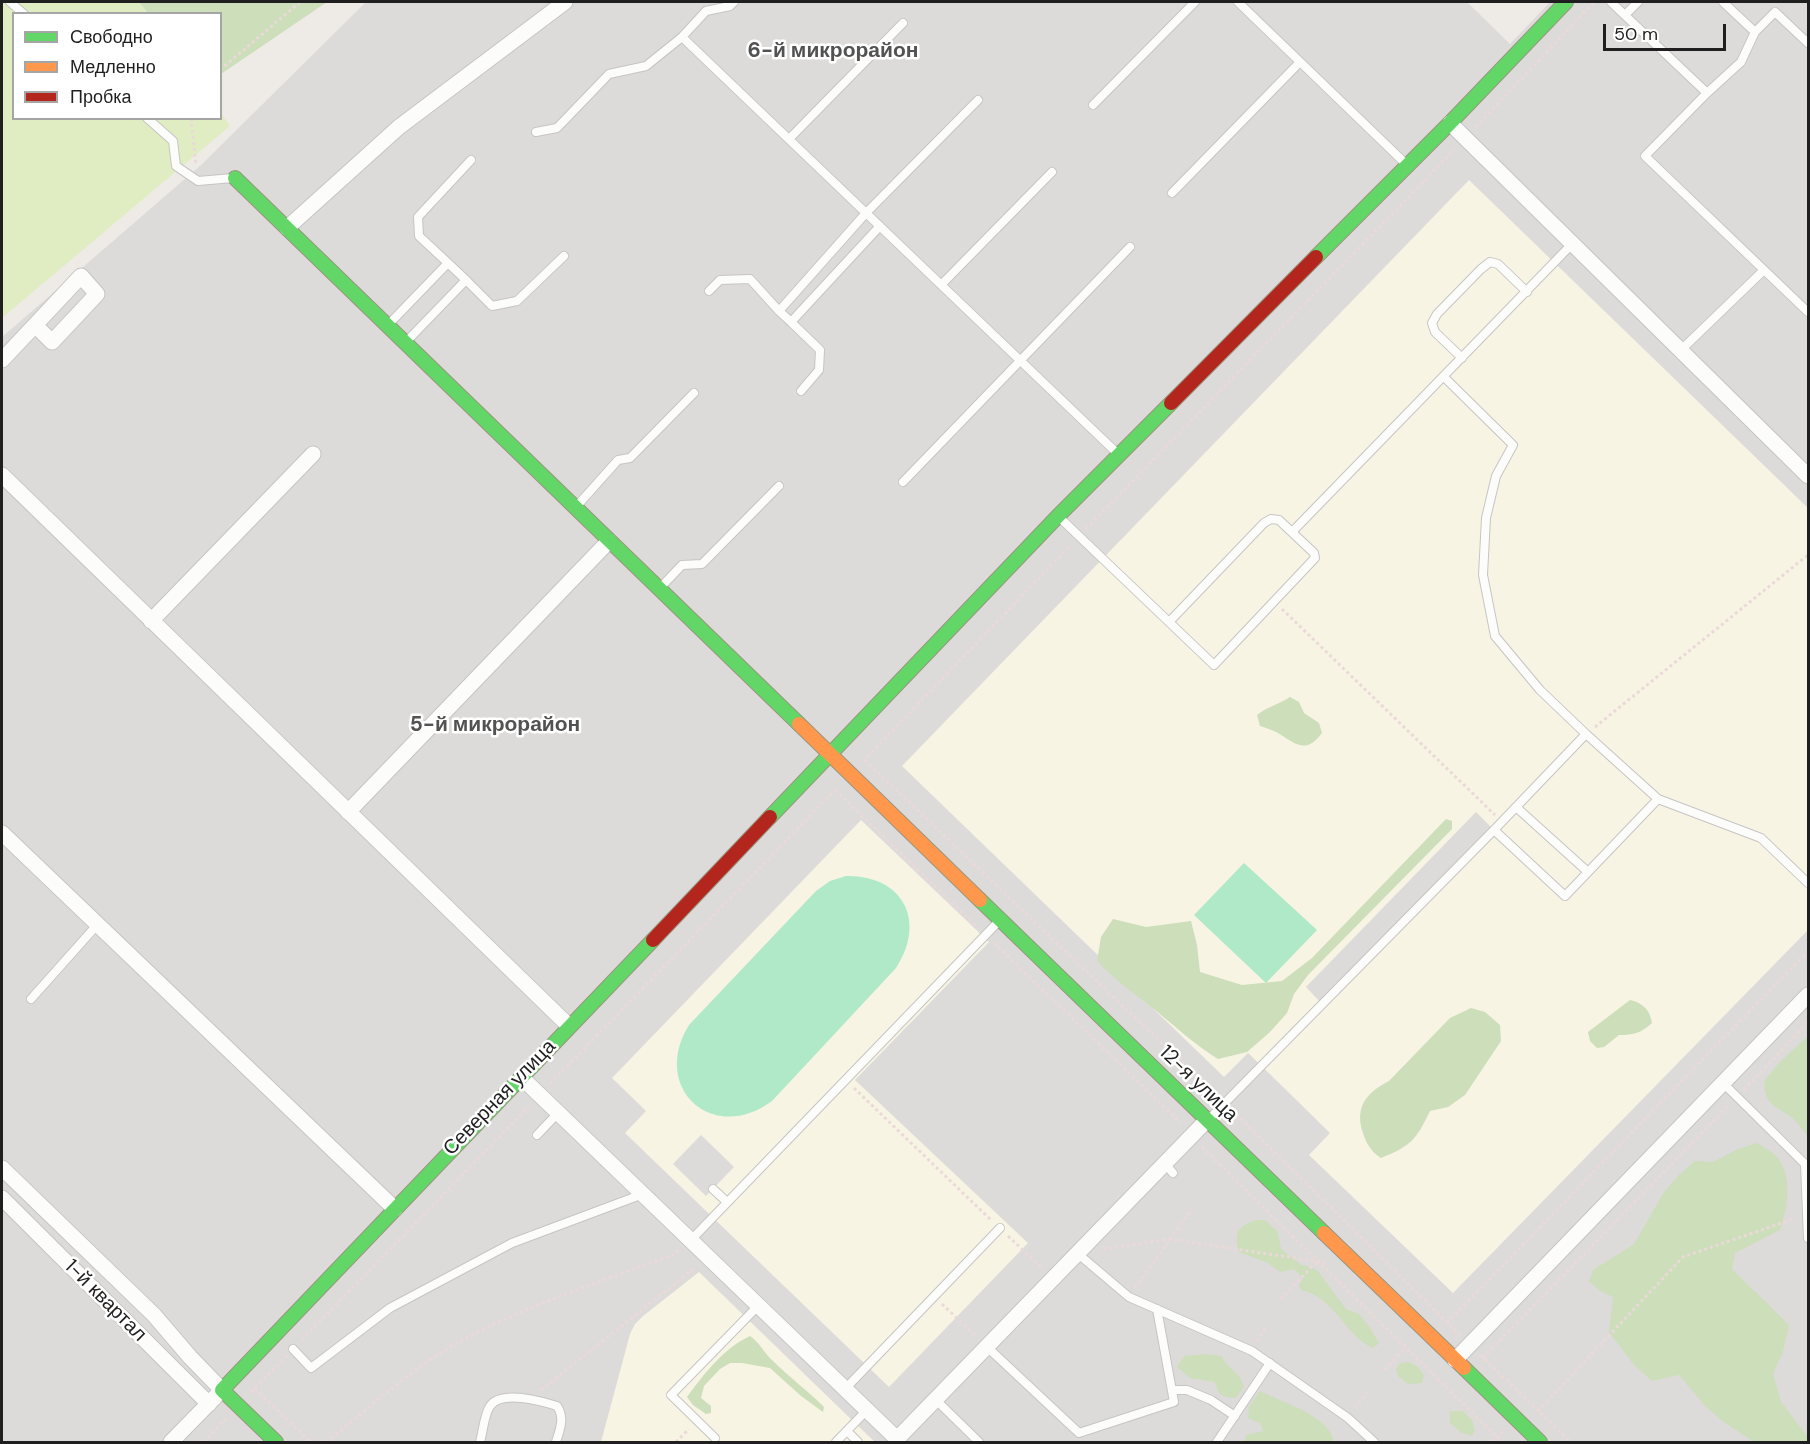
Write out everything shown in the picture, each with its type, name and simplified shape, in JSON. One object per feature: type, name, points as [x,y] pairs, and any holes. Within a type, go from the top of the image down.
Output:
[{"type":"street","points":[[287,228],[399,127],[565,2]]},
{"type":"street","name":"Северная улица","points":[[171,1443],[1058,516],[1450,123],[1566,2]]},
{"type":"street","points":[[1450,123],[1809,476]]},
{"type":"street","name":"12-я улица","points":[[235,177],[1540,1443]]},
{"type":"street","points":[[2,360],[35,325]]},
{"type":"street","points":[[152,621],[313,454]]},
{"type":"street","points":[[2,475],[569,1026]]},
{"type":"street","points":[[348,812],[609,541]]},
{"type":"street","points":[[2,833],[394,1209]]},
{"type":"street","points":[[1455,1360],[1809,994]]},
{"type":"street","points":[[521,1077],[898,1441],[935,1399],[1052,1278],[1169,1169],[1192,1136],[1208,1120]]},
{"type":"street","points":[[2,1168],[154,1315],[190,1357],[276,1443]]},
{"type":"street","name":"1-й квартал","points":[[2,1198],[209,1404]]},
{"type":"lane","points":[[10,2],[22,12]]},
{"type":"lane","points":[[536,132],[557,128],[609,74],[646,66],[682,37],[706,11],[730,6],[734,2]]},
{"type":"lane","points":[[1093,105],[1195,2]]},
{"type":"lane","points":[[1238,2],[1408,165]]},
{"type":"lane","points":[[1611,2],[1707,93]]},
{"type":"lane","points":[[1625,15],[1638,2]]},
{"type":"lane","points":[[1723,2],[1755,32]]},
{"type":"lane","points":[[1809,44],[1775,12],[1755,32],[1742,62],[1707,93],[1645,156],[1809,312]]},
{"type":"lane","points":[[789,139],[903,23]]},
{"type":"lane","points":[[682,37],[1119,455]]},
{"type":"lane","points":[[1172,193],[1300,62]]},
{"type":"lane","points":[[779,311],[866,213],[978,100]]},
{"type":"lane","points":[[149,120],[173,141],[176,166],[198,181],[235,177]]},
{"type":"lane","points":[[471,160],[418,217],[419,236],[492,306],[517,301],[564,256]]},
{"type":"lane","points":[[941,285],[1052,172]]},
{"type":"lane","points":[[791,322],[880,226]]},
{"type":"lane","points":[[1292,532],[1573,243]]},
{"type":"lane","points":[[903,482],[1131,247]]},
{"type":"lane","points":[[1462,358],[1435,332],[1432,323],[1437,314],[1481,269],[1490,262],[1498,264],[1527,292]]},
{"type":"lane","points":[[387,326],[448,263]]},
{"type":"lane","points":[[1681,350],[1764,270]]},
{"type":"lane","points":[[709,291],[720,280],[750,279],[779,311],[820,350],[819,370],[801,391]]},
{"type":"lane","points":[[405,343],[466,280]]},
{"type":"lane","points":[[1444,377],[1513,445],[1496,476],[1486,518],[1483,575],[1495,636],[1540,690],[1658,799],[1761,838],[1809,883]]},
{"type":"lane","points":[[575,508],[618,460],[630,458],[694,393]]},
{"type":"lane","points":[[659,589],[682,565],[702,564],[779,486]]},
{"type":"lane","points":[[1058,516],[1214,665],[1315,558],[1314,553],[1279,520],[1271,519],[1264,523],[1169,622]]},
{"type":"lane","points":[[1208,1120],[1586,734]]},
{"type":"lane","points":[[1494,830],[1565,896],[1658,799]]},
{"type":"lane","points":[[1516,807],[1588,872]]},
{"type":"lane","points":[[690,1240],[1000,920]]},
{"type":"lane","points":[[31,999],[97,925]]},
{"type":"lane","points":[[1723,1083],[1807,1166],[1809,1238]]},
{"type":"lane","points":[[537,1135],[558,1113]]},
{"type":"lane","points":[[713,1189],[727,1202]]},
{"type":"lane","points":[[293,1349],[311,1368],[390,1308],[512,1243],[644,1194]]},
{"type":"lane","points":[[845,1389],[1000,1228]]},
{"type":"lane","points":[[1077,1253],[1129,1297],[1252,1351],[1348,1418],[1374,1443]]},
{"type":"lane","points":[[715,1438],[671,1395],[758,1306]]},
{"type":"lane","points":[[986,1346],[1079,1433],[1174,1402],[1157,1309]]},
{"type":"lane","points":[[1217,1443],[1270,1363]]},
{"type":"lane","points":[[1172,1390],[1187,1390],[1211,1400],[1235,1416]]},
{"type":"lane","points":[[480,1443],[490,1407],[498,1399],[508,1397],[556,1406],[561,1412],[556,1443]]},
{"type":"lane","points":[[935,1399],[979,1443]]},
{"type":"lane","points":[[836,1443],[866,1411]]},
{"type":"lane","points":[[847,1431],[858,1443]]},
{"type":"path","points":[[222,68],[300,2]]},
{"type":"path","points":[[204,1443],[1466,138],[1594,2]]},
{"type":"path","points":[[191,120],[198,181]]},
{"type":"path","points":[[1586,734],[1809,555]]},
{"type":"path","points":[[1274,602],[1502,822]]},
{"type":"path","points":[[836,790],[1192,1136],[1502,1443]]},
{"type":"path","points":[[1447,1323],[1809,951]]},
{"type":"path","points":[[1483,1358],[1809,1022]]},
{"type":"path","points":[[845,1080],[1052,1278]]},
{"type":"path","points":[[1129,1297],[1192,1209]]},
{"type":"path","points":[[1538,1411],[1683,1257],[1808,1215]]},
{"type":"path","points":[[1077,1253],[1170,1239],[1358,1267]]},
{"type":"path","points":[[326,1443],[402,1381],[460,1341],[533,1307],[673,1255],[690,1240]]},
{"type":"path","points":[[528,1400],[708,1258]]},
{"type":"path","points":[[1281,1299],[1317,1261]]},
{"type":"path","points":[[1388,1272],[1398,1274]]},
{"type":"path","points":[[934,1296],[986,1346]]},
{"type":"path","points":[[1252,1351],[1267,1325]]},
{"type":"path","points":[[1385,1370],[1406,1348]]},
{"type":"path","points":[[255,1389],[310,1443]]},
{"type":"path","points":[[1348,1418],[1367,1393]]},
{"type":"path","points":[[676,1443],[697,1420]]},
{"type":"shaded area","points":[[366,2],[1467,2],[1510,44],[1550,2],[1808,2],[1808,1442],[2,1442],[2,337],[201,165]]},
{"type":"shaded area","points":[[1469,180],[1808,508],[1808,930],[1453,1293],[1309,1155],[1330,1133],[1248,1053],[1224,1077],[902,766]]},
{"type":"shaded area","points":[[1476,812],[1494,830],[1323,1005],[1306,987]]},
{"type":"shaded area","points":[[861,820],[989,942],[855,1080],[1028,1243],[889,1387],[625,1133],[646,1111],[612,1078]]},
{"type":"shaded area","points":[[208,1048],[225,1064],[202,1087],[186,1072]]},
{"type":"shaded area","points":[[244,1082],[262,1099],[240,1123],[222,1106]]},
{"type":"shaded area","points":[[527,1125],[548,1147],[507,1188],[485,1166]]},
{"type":"shaded area","points":[[701,1135],[734,1167],[706,1196],[673,1164]]},
{"type":"shaded area","points":[[1191,1156],[1251,1215],[1225,1241],[1165,1181]]},
{"type":"shaded area","points":[[1077,1253],[1143,1303],[1118,1328],[1059,1271]]},
{"type":"shaded area","points":[[699,1272],[875,1442],[601,1442],[630,1334],[635,1324]]},
{"type":"green space","points":[[2,2],[139,2],[147,12],[12,12],[12,120],[222,120],[222,114],[230,126],[2,318]]},
{"type":"green space","points":[[139,2],[327,2],[222,73],[222,12],[147,12]]},
{"type":"green space","points":[[1290,697],[1299,702],[1304,713],[1319,723],[1322,733],[1311,744],[1296,744],[1260,726],[1257,715]]},
{"type":"green space","points":[[1446,819],[1452,821],[1452,829],[1308,975],[1294,994],[1287,1013],[1247,1052],[1218,1059],[1193,1042],[1125,987],[1097,961],[1101,937],[1113,919],[1146,927],[1191,921],[1200,972],[1242,985],[1282,981],[1312,958]]},
{"type":"green space","points":[[1244,863],[1317,930],[1266,983],[1194,915]]},
{"type":"green space","points":[[846,876],[866,878],[882,883],[895,892],[904,904],[909,918],[909,934],[905,951],[896,968],[772,1101],[750,1113],[729,1117],[710,1113],[694,1103],[683,1088],[677,1070],[679,1048],[689,1025],[816,891],[830,881]]},
{"type":"green space","points":[[1630,1000],[1645,1008],[1650,1014],[1652,1023],[1633,1034],[1619,1035],[1604,1047],[1597,1048],[1590,1041],[1588,1032]]},
{"type":"green space","points":[[1471,1008],[1485,1012],[1500,1025],[1501,1041],[1465,1095],[1448,1107],[1430,1111],[1412,1141],[1381,1158],[1375,1154],[1364,1136],[1360,1118],[1363,1103],[1373,1091],[1389,1081],[1450,1018]]},
{"type":"green space","points":[[1808,1036],[1808,1137],[1794,1120],[1770,1102],[1764,1081],[1780,1062]]},
{"type":"green space","points":[[1757,1143],[1775,1155],[1782,1165],[1787,1183],[1787,1203],[1780,1230],[1735,1253],[1732,1269],[1789,1325],[1783,1352],[1773,1374],[1781,1402],[1808,1437],[1808,1442],[1754,1442],[1721,1420],[1704,1405],[1679,1375],[1652,1381],[1634,1365],[1609,1332],[1613,1297],[1600,1291],[1589,1281],[1593,1270],[1634,1244],[1664,1192],[1695,1161],[1713,1162],[1738,1149]]},
{"type":"green space","points":[[1256,1220],[1265,1220],[1278,1232],[1281,1249],[1300,1264],[1317,1270],[1346,1309],[1359,1314],[1379,1343],[1373,1348],[1363,1342],[1323,1300],[1301,1290],[1299,1285],[1303,1279],[1294,1269],[1280,1272],[1268,1263],[1239,1252],[1238,1231]]},
{"type":"green space","points":[[750,1336],[778,1366],[824,1407],[823,1412],[770,1368],[742,1363],[730,1363],[720,1369],[704,1386],[701,1398],[711,1406],[711,1413],[706,1414],[693,1405],[687,1397],[700,1379],[732,1347]]},
{"type":"green space","points":[[1206,1354],[1222,1356],[1240,1377],[1244,1387],[1236,1398],[1221,1395],[1215,1382],[1190,1378],[1177,1367],[1184,1356]]},
{"type":"green space","points":[[1408,1362],[1417,1366],[1424,1375],[1422,1383],[1408,1384],[1398,1376],[1396,1369],[1400,1363]]},
{"type":"green space","points":[[1260,1391],[1314,1417],[1324,1424],[1334,1442],[1245,1442],[1246,1435],[1263,1431],[1260,1423],[1248,1418],[1249,1407]]},
{"type":"green space","points":[[1450,1411],[1463,1411],[1472,1420],[1475,1430],[1472,1436],[1460,1432],[1450,1423]]},
{"type":"traffic: fast","points":[[1316,257],[1450,123],[1566,2]]},
{"type":"traffic: fast","points":[[235,178],[799,724]]},
{"type":"traffic: fast","points":[[770,817],[1058,516],[1171,403]]},
{"type":"traffic: fast","points":[[980,900],[1324,1233]]},
{"type":"traffic: fast","points":[[276,1442],[222,1390],[653,940]]},
{"type":"traffic: fast","points":[[1464,1368],[1540,1442]]},
{"type":"traffic: slow","points":[[799,724],[980,900]]},
{"type":"traffic: slow","points":[[1324,1233],[1464,1368]]},
{"type":"traffic: jam","points":[[1171,403],[1316,257]]},
{"type":"traffic: jam","points":[[653,940],[770,817]]},
{"type":"district","name":"6-й микрорайон","points":[[833,51]]},
{"type":"district","name":"5-й микрорайон","points":[[495,725]]}]
